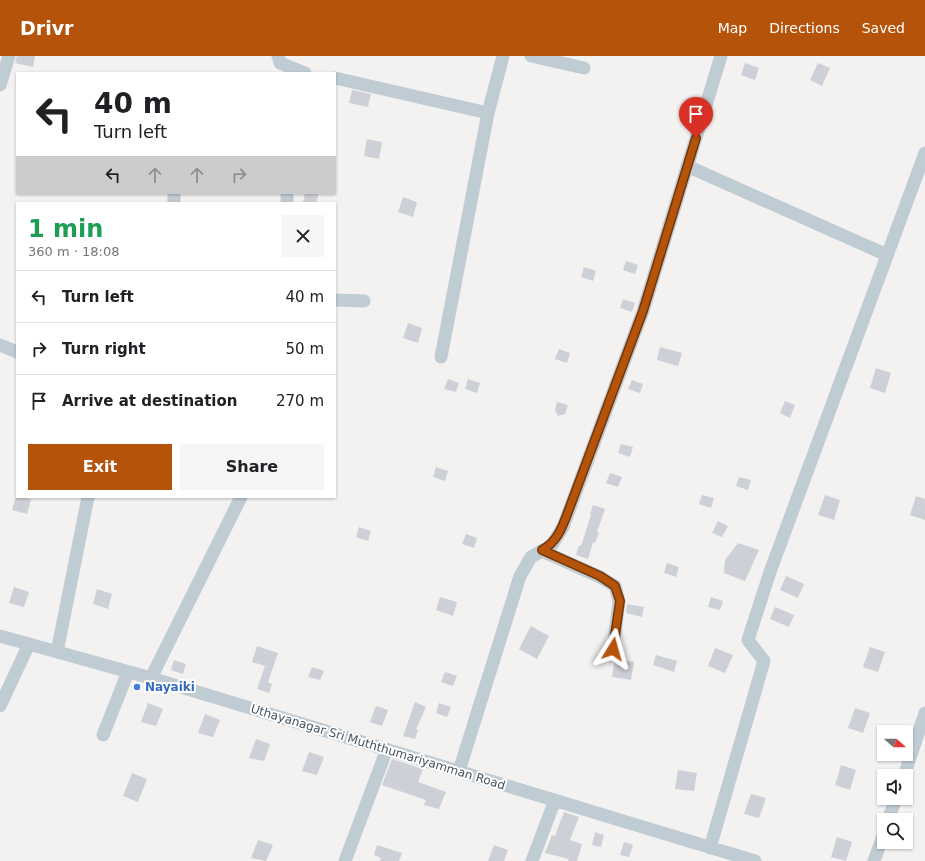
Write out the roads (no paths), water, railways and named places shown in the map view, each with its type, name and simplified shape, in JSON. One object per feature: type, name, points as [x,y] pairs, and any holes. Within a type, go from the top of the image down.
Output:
[{"type":"street","points":[[0,83],[9,56]]},
{"type":"street","points":[[278,56],[280,63],[304,72]]},
{"type":"street","points":[[441,358],[488,113],[503,56]]},
{"type":"street","points":[[531,56],[584,68]]},
{"type":"street","points":[[459,771],[520,576],[531,557],[552,545],[563,527],[643,311],[721,56]]},
{"type":"street","points":[[336,78],[488,113]]},
{"type":"street","points":[[710,848],[764,661],[748,640],[770,572],[925,153]]},
{"type":"street","points":[[687,166],[887,255]]},
{"type":"street","points":[[336,300],[364,301]]},
{"type":"street","points":[[0,345],[16,352]]},
{"type":"street","points":[[57,652],[88,498]]},
{"type":"street","points":[[151,678],[241,498]]},
{"type":"street","points":[[542,550],[600,576],[615,586],[620,601],[613,649]]},
{"type":"street","name":"Uthayanagar Sri Muththumariyamman Road","points":[[0,636],[151,678],[756,861]]},
{"type":"street","points":[[0,706],[29,644]]},
{"type":"street","points":[[104,735],[128,672]]},
{"type":"street","points":[[906,769],[925,713]]},
{"type":"street","points":[[345,861],[387,749]]},
{"type":"street","points":[[532,861],[555,800]]},
{"type":"street","points":[[874,861],[878,849]]},
{"type":"place","name":"Nayaiki","points":[[137,687]]}]
